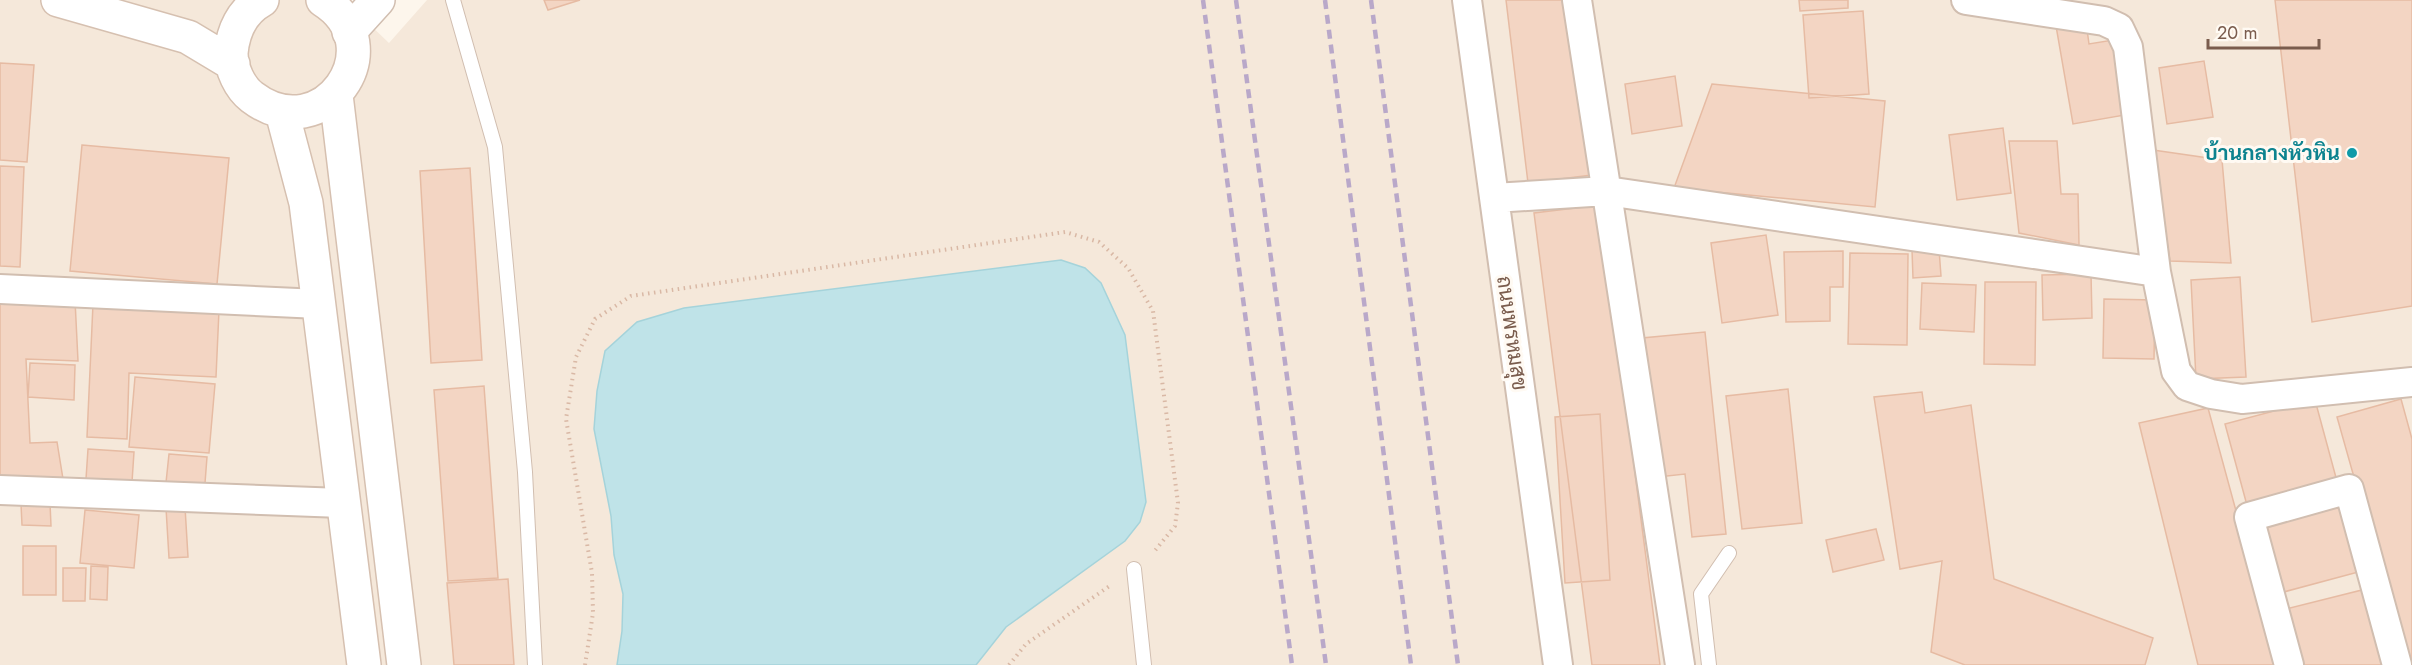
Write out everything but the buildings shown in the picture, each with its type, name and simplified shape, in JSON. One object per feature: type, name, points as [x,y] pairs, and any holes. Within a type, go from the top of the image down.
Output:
[{"type":"main road","points":[[58,0],[188,37],[233,64]]},
{"type":"main road","points":[[250,1],[232,39],[233,64],[237,78],[248,94],[263,106],[282,112],[301,112],[320,106],[336,95],[347,79],[353,60],[353,41],[346,21],[323,0]]},
{"type":"main road","points":[[350,32],[378,0]]},
{"type":"main road","points":[[336,95],[404,665]]},
{"type":"main road","points":[[282,112],[306,203],[364,665]]},
{"type":"street","name":"ถนนพรหมสุข","points":[[1467,0],[1557,665]]},
{"type":"street","points":[[1577,0],[1680,665]]},
{"type":"street","points":[[1965,0],[2104,21],[2119,28],[2128,48],[2156,272],[2176,371],[2187,386],[2211,394],[2242,399],[2412,382]]},
{"type":"street","points":[[1494,198],[1607,191],[2156,272]]},
{"type":"street","points":[[0,289],[319,304]]},
{"type":"street","points":[[2289,665],[2249,517],[2349,489],[2397,665]]},
{"type":"street","points":[[0,490],[342,503]]},
{"type":"lane","points":[[453,0],[495,147],[525,472],[535,665]]},
{"type":"lane","points":[[1709,665],[1701,594],[1728,553]]},
{"type":"lane","points":[[1134,569],[1144,665]]},
{"type":"path","points":[[585,665],[593,613],[592,573],[566,418],[576,357],[595,319],[631,296],[1065,232],[1099,242],[1128,268],[1153,312],[1178,503],[1175,526],[1158,548],[1134,569],[1026,644],[1009,665]]},
{"type":"shaded area","points":[[0,0],[344,0],[389,43],[427,0],[2412,0],[2412,665],[0,665]]},
{"type":"water","points":[[1061,260],[1085,268],[1101,283],[1125,335],[1146,502],[1140,522],[1125,541],[1006,627],[976,665],[617,665],[622,631],[623,594],[614,555],[611,516],[594,429],[597,391],[605,351],[637,322],[684,308]]},
{"type":"railway","points":[[1203,0],[1292,665]]},
{"type":"railway","points":[[1236,0],[1326,665]]},
{"type":"railway","points":[[1325,0],[1411,665]]},
{"type":"railway","points":[[1371,0],[1458,665]]},
{"type":"place","name":"บ้านกลางหัวหิน","points":[[2352,153]]}]
